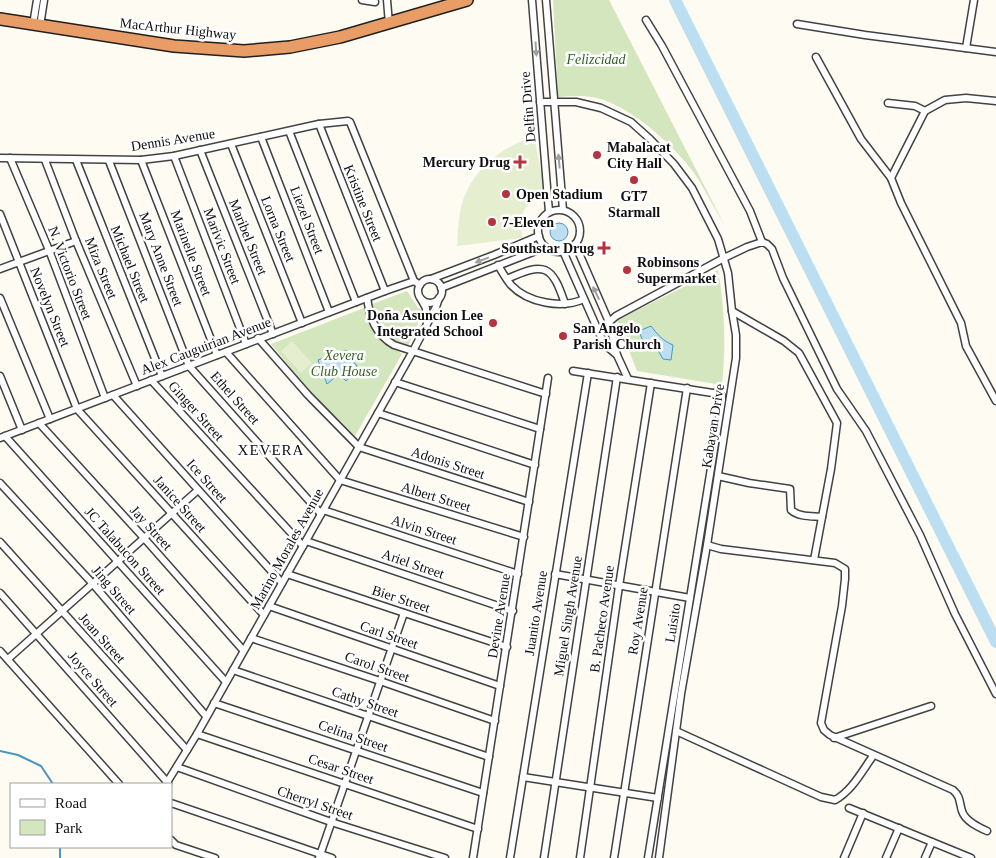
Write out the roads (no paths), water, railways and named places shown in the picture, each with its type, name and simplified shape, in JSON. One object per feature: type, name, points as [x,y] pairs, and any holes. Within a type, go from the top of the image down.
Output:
[{"type":"highway","name":"MacArthur Highway","points":[[0,19],[174,46],[244,51],[316,43],[389,24],[440,4],[467,0]]},
{"type":"street","points":[[36,0],[36,25]]},
{"type":"street","points":[[36,25],[44,0]]},
{"type":"street","points":[[362,0],[375,2]]},
{"type":"street","points":[[387,0],[389,24]]},
{"type":"street","name":"Delfin Drive","points":[[532,0],[549,212]]},
{"type":"street","name":"Delfin Drive","points":[[546,0],[563,210]]},
{"type":"street","points":[[966,48],[974,0]]},
{"type":"street","points":[[646,20],[662,46],[750,211],[762,242]]},
{"type":"street","points":[[797,24],[996,52]]},
{"type":"street","points":[[816,57],[861,139],[891,178],[900,203],[956,311],[961,323],[966,346],[996,401]]},
{"type":"street","points":[[891,178],[925,111],[945,100],[966,98],[996,101]]},
{"type":"street","name":"Kabayan Drive","points":[[540,102],[576,102],[601,108],[631,122],[650,139],[674,164],[692,188],[718,240],[728,273],[736,335],[736,358],[676,732],[659,858]]},
{"type":"street","points":[[888,103],[915,106],[925,111]]},
{"type":"street","name":"Dennis Avenue","points":[[0,158],[141,160],[174,156],[319,124],[348,121],[417,283]]},
{"type":"street","name":"Kristine Street","points":[[319,124],[385,291]]},
{"type":"street","points":[[289,131],[356,302]]},
{"type":"street","name":"Liezel Street","points":[[261,137],[329,312]]},
{"type":"street","name":"Lorna Street","points":[[231,144],[302,323]]},
{"type":"street","name":"Maribel Street","points":[[200,150],[273,334]]},
{"type":"street","name":"Marivic Street","points":[[174,156],[246,344]]},
{"type":"street","name":"N. Victorio Street","points":[[10,158],[49,250],[105,398]]},
{"type":"street","name":"Miza Street","points":[[45,160],[136,386]]},
{"type":"street","name":"Michael Street","points":[[76,160],[162,376]]},
{"type":"street","name":"Marinelle Street","points":[[141,160],[217,355]]},
{"type":"street","name":"Mary Anne Street","points":[[109,161],[189,366]]},
{"type":"street","points":[[563,210],[573,215],[579,224],[580,233],[575,244],[563,252],[554,251],[546,247],[538,236],[540,222],[549,212],[563,210]]},
{"type":"street","name":"Novelyn Street","points":[[0,214],[77,409]]},
{"type":"street","points":[[427,324],[426,308],[418,291],[417,283],[494,255],[538,236]]},
{"type":"street","points":[[0,269],[76,241]]},
{"type":"street","points":[[609,322],[616,316],[746,247],[762,242],[767,244],[772,249],[783,278],[837,388],[862,423],[920,535],[955,614],[996,694]]},
{"type":"street","points":[[575,244],[609,322],[617,355],[628,379]]},
{"type":"street","points":[[441,288],[546,247]]},
{"type":"street","points":[[563,252],[604,344],[617,355]]},
{"type":"street","points":[[498,265],[512,285],[521,293],[535,299],[548,303],[565,304],[575,303],[584,299]]},
{"type":"street","points":[[507,279],[537,268],[543,269],[552,274],[559,283],[565,304]]},
{"type":"street","points":[[421,298],[429,302],[438,298],[442,292],[438,282],[431,279]]},
{"type":"street","name":"Alex Cauguirian Avenue","points":[[3,437],[258,338],[385,291],[417,283]]},
{"type":"street","points":[[0,298],[50,419]]},
{"type":"street","points":[[366,298],[370,316],[380,333],[394,345],[546,394]]},
{"type":"street","name":"Marino Morales Avenue","points":[[167,783],[197,734],[413,351],[436,307],[438,298]]},
{"type":"street","points":[[732,311],[784,341],[799,353],[837,423],[814,560]]},
{"type":"street","points":[[258,338],[308,395],[359,447]]},
{"type":"street","points":[[226,352],[340,480]]},
{"type":"street","name":"Ethel Street","points":[[189,366],[322,512]]},
{"type":"street","points":[[573,371],[687,388]]},
{"type":"street","name":"Juanito Avenue","points":[[510,858],[588,373]]},
{"type":"street","points":[[0,376],[22,430]]},
{"type":"street","name":"Devine Avenue","points":[[473,858],[548,378]]},
{"type":"street","name":"Miguel Singh Avenue","points":[[544,858],[617,378]]},
{"type":"street","name":"Ginger Street","points":[[152,380],[304,544]]},
{"type":"street","points":[[395,382],[540,429]]},
{"type":"street","name":"B. Pacheco Avenue","points":[[580,858],[619,586],[651,383]]},
{"type":"street","name":"Luisito","points":[[648,858],[722,400],[722,396],[719,394],[687,388]]},
{"type":"street","name":"Roy Avenue","points":[[614,858],[687,388]]},
{"type":"street","name":"Ice Street","points":[[113,395],[282,583]]},
{"type":"street","name":"Janice Street","points":[[77,409],[264,615]]},
{"type":"street","points":[[378,413],[535,465]]},
{"type":"street","name":"Jay Street","points":[[39,423],[243,650]]},
{"type":"street","name":"JC Talabucon Street","points":[[3,437],[226,682]]},
{"type":"street","name":"Adonis Street","points":[[359,447],[529,502]]},
{"type":"street","points":[[718,476],[790,489],[791,510],[796,514],[822,517]]},
{"type":"street","name":"Albert Street","points":[[340,480],[524,537]]},
{"type":"street","name":"Jing Street","points":[[0,483],[93,584],[206,716]]},
{"type":"street","points":[[8,660],[198,490]]},
{"type":"street","name":"Alvin Street","points":[[322,512],[518,574]]},
{"type":"street","name":"Joan Street","points":[[0,542],[187,750]]},
{"type":"street","name":"Ariel Street","points":[[304,544],[513,611]]},
{"type":"street","points":[[707,545],[721,549],[772,554],[838,564],[844,569],[846,574],[842,606],[821,723],[824,730],[834,738],[953,790],[958,795],[966,818],[987,832]]},
{"type":"street","name":"Bier Street","points":[[287,574],[507,647]]},
{"type":"street","points":[[555,574],[690,598]]},
{"type":"street","name":"Joyce Street","points":[[0,593],[167,783]]},
{"type":"street","name":"Carl Street","points":[[269,606],[500,686]]},
{"type":"street","points":[[319,856],[404,613]]},
{"type":"street","name":"Carol Street","points":[[251,638],[495,721]]},
{"type":"street","points":[[0,651],[118,783]]},
{"type":"street","name":"Cathy Street","points":[[233,670],[489,757]]},
{"type":"street","name":"Celina Street","points":[[214,703],[483,793]]},
{"type":"street","points":[[834,738],[931,706]]},
{"type":"street","points":[[676,732],[821,797],[835,800],[851,787],[874,756]]},
{"type":"street","name":"Cesar Street","points":[[197,734],[478,828]]},
{"type":"street","name":"Cherryl Street","points":[[177,767],[331,822],[445,858]]},
{"type":"street","points":[[523,777],[591,786],[658,798]]},
{"type":"street","points":[[172,803],[319,856],[332,858]]},
{"type":"street","points":[[849,808],[968,857]]},
{"type":"street","points":[[844,858],[863,813]]},
{"type":"street","points":[[886,858],[899,828]]},
{"type":"street","points":[[172,841],[176,845],[215,858]]},
{"type":"street","points":[[926,858],[932,842]]},
{"type":"water","points":[[559,223],[567,228],[568,232],[563,240],[559,241],[551,236],[550,232],[555,224]]},
{"type":"water","points":[[651,326],[660,337],[673,345],[671,360],[663,359],[657,349],[644,344],[639,331]]},
{"type":"water","points":[[346,350],[357,366],[346,381],[339,374],[327,384],[318,360]]},
{"type":"waterway","points":[[675,0],[996,642]]},
{"type":"waterway","points":[[0,751],[18,755],[41,766],[52,783]]},
{"type":"waterway","points":[[60,848],[60,858]]},
{"type":"place","name":"Mabalacat City Hall","points":[[597,155]]},
{"type":"place","name":"Mercury Drug","points":[[520,162]]},
{"type":"place","name":"GT7 Starmall","points":[[634,180]]},
{"type":"place","name":"Open Stadium","points":[[506,194]]},
{"type":"place","name":"7-Eleven","points":[[492,222]]},
{"type":"place","name":"Southstar Drug","points":[[604,248]]},
{"type":"place","name":"Robinsons Supermarket","points":[[627,270]]},
{"type":"place","name":"Doña Asuncion Lee Integrated School","points":[[493,323]]},
{"type":"place","name":"San Angelo Parish Church","points":[[563,336]]},
{"type":"district","name":"XEVERA","points":[[271,450]]},
{"type":"park label","name":"Felizcidad","points":[[596,59]]},
{"type":"park label","name":"Xevera Club House","points":[[344,364]]}]
